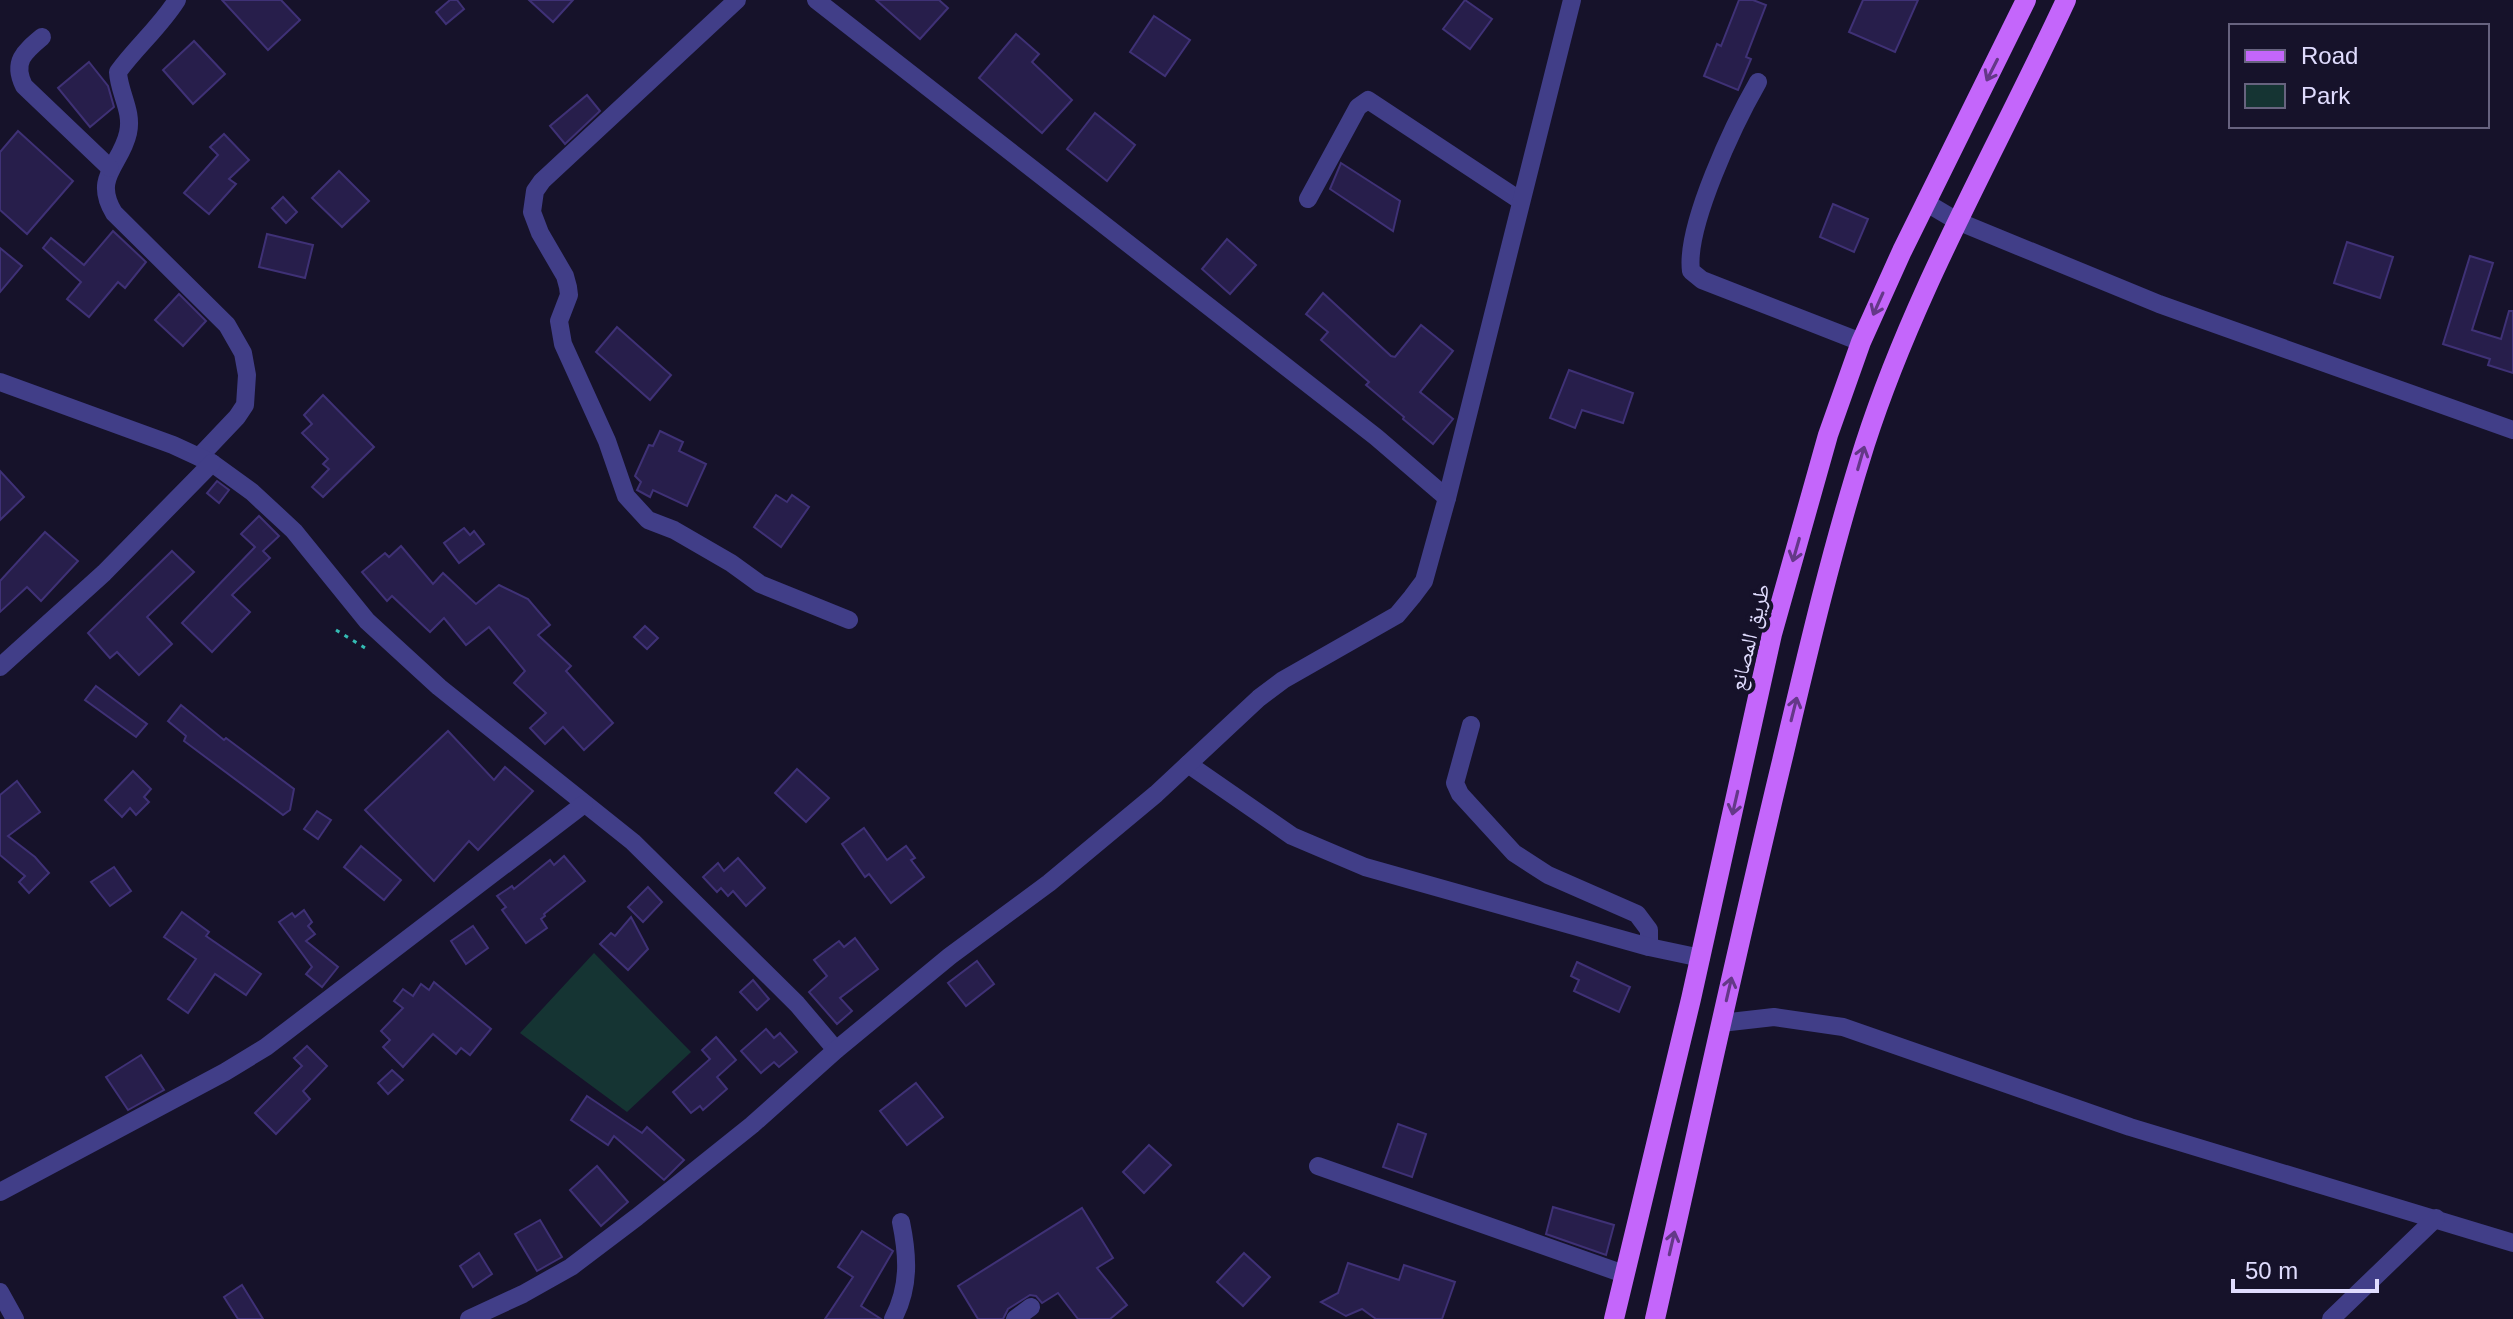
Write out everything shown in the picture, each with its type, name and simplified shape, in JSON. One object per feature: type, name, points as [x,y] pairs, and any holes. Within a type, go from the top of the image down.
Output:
[{"type":"main road","name":"طريق المصانع","points":[[1614,1319],[1701,958],[1772,634],[1828,435],[1861,342],[1925,202],[2026,0]]},
{"type":"main road","points":[[1655,1319],[1810,642],[1865,445],[1900,347],[1957,221],[2066,0]]},
{"type":"street","points":[[0,667],[104,573],[205,460],[245,405],[248,391],[243,353],[227,325],[114,213],[106,201],[105,188],[110,168],[128,137],[130,120],[118,72],[177,0]]},
{"type":"street","points":[[737,0],[542,181],[535,191],[532,212],[568,287],[569,295],[559,321],[563,344],[616,464],[626,496],[648,520],[674,530],[760,584],[849,620]]},
{"type":"street","points":[[816,0],[1364,427],[1447,498]]},
{"type":"street","points":[[469,1319],[571,1267],[752,1125],[836,1050],[950,956],[1049,883],[1283,680],[1397,615],[1424,581],[1572,0]]},
{"type":"street","points":[[42,37],[24,51],[17,63],[24,86],[110,168]]},
{"type":"street","points":[[1758,82],[1744,106],[1705,199],[1689,256],[1691,271],[1702,280],[1861,342]]},
{"type":"street","points":[[1308,199],[1358,107],[1368,100],[1521,201]]},
{"type":"street","points":[[1925,202],[1957,221],[2159,304],[2513,430]]},
{"type":"street","points":[[0,382],[173,445],[205,460],[252,492],[294,531],[367,621],[439,687],[633,842],[797,1004],[836,1050]]},
{"type":"street","points":[[1471,725],[1455,783],[1460,794],[1514,853],[1548,875],[1637,914],[1649,930],[1649,947]]},
{"type":"street","points":[[1188,764],[1292,836],[1365,867],[1649,947],[1701,958]]},
{"type":"street","points":[[0,1192],[266,1047],[584,804]]},
{"type":"street","points":[[1721,1023],[1774,1017],[1843,1027],[2130,1127],[2513,1243]]},
{"type":"street","points":[[1318,1166],[1624,1274]]},
{"type":"street","points":[[2331,1319],[2436,1218]]},
{"type":"street","points":[[893,1319],[905,1291],[907,1254],[901,1222]]},
{"type":"street","points":[[0,1292],[15,1319]]},
{"type":"street","points":[[1015,1319],[1031,1307]]},
{"type":"green space","points":[[594,953],[691,1052],[627,1112],[520,1033]]},
{"type":"building","points":[[222,0],[281,0],[300,20],[268,50]]},
{"type":"building","points":[[450,0],[457,0],[464,9],[446,24],[436,12]]},
{"type":"building","points":[[529,0],[573,0],[553,22]]},
{"type":"building","points":[[876,0],[939,0],[948,8],[920,39]]},
{"type":"building","points":[[1465,0],[1492,19],[1470,49],[1443,29]]},
{"type":"building","points":[[1739,0],[1753,0],[1766,5],[1746,57],[1751,59],[1738,90],[1704,76],[1717,44],[1721,46]]},
{"type":"building","points":[[1863,0],[1918,0],[1895,52],[1849,32]]},
{"type":"building","points":[[1154,16],[1190,40],[1165,76],[1130,52]]},
{"type":"building","points":[[1016,34],[1039,54],[1032,62],[1072,100],[1042,133],[979,78]]},
{"type":"building","points":[[194,41],[225,74],[193,104],[163,70]]},
{"type":"building","points":[[89,62],[108,86],[114,107],[90,127],[58,88]]},
{"type":"building","points":[[587,95],[600,111],[565,144],[550,126]]},
{"type":"building","points":[[1095,113],[1135,145],[1107,181],[1067,149]]},
{"type":"building","points":[[18,131],[73,181],[27,234],[0,210],[0,152]]},
{"type":"building","points":[[224,134],[249,160],[229,179],[236,184],[209,214],[184,193],[218,155],[210,147]]},
{"type":"building","points":[[1341,163],[1400,201],[1393,231],[1330,189]]},
{"type":"building","points":[[339,171],[369,201],[342,227],[312,198]]},
{"type":"building","points":[[283,197],[297,212],[286,223],[272,208]]},
{"type":"building","points":[[1833,204],[1868,219],[1854,252],[1820,237]]},
{"type":"building","points":[[113,231],[146,262],[125,288],[118,282],[89,317],[67,299],[81,282],[43,248],[51,238],[84,265]]},
{"type":"building","points":[[267,234],[313,245],[305,278],[259,267]]},
{"type":"building","points":[[1227,239],[1256,265],[1230,294],[1202,269]]},
{"type":"building","points":[[2347,242],[2393,257],[2380,298],[2334,283]]},
{"type":"building","points":[[0,248],[22,266],[0,292]]},
{"type":"building","points":[[2470,256],[2493,263],[2472,330],[2501,339],[2509,311],[2513,311],[2513,373],[2488,365],[2490,359],[2443,344]]},
{"type":"building","points":[[1323,293],[1391,356],[1395,357],[1421,325],[1453,351],[1420,392],[1453,419],[1433,444],[1321,340],[1328,332],[1306,314]]},
{"type":"building","points":[[179,294],[206,321],[183,346],[155,320]]},
{"type":"building","points":[[617,327],[671,375],[650,400],[596,352]]},
{"type":"building","points":[[1569,370],[1633,393],[1623,423],[1582,410],[1575,428],[1550,418]]},
{"type":"building","points":[[323,395],[374,447],[323,497],[312,487],[329,469],[323,464],[328,459],[302,433],[312,424],[304,415]]},
{"type":"building","points":[[660,431],[683,442],[679,451],[706,464],[687,506],[653,490],[650,497],[637,490],[641,482],[635,476],[649,445],[653,446]]},
{"type":"building","points":[[0,471],[24,497],[0,520]]},
{"type":"building","points":[[217,481],[229,490],[219,503],[207,493]]},
{"type":"building","points":[[776,495],[787,502],[792,495],[809,507],[781,547],[754,527]]},
{"type":"building","points":[[259,516],[279,536],[263,551],[270,558],[232,595],[250,612],[212,652],[182,623],[255,547],[241,534]]},
{"type":"building","points":[[464,528],[470,535],[474,531],[484,544],[459,563],[444,543]]},
{"type":"building","points":[[45,532],[78,561],[41,601],[27,587],[0,612],[0,581]]},
{"type":"building","points":[[401,546],[433,584],[443,573],[476,604],[499,585],[528,599],[550,625],[538,635],[571,666],[566,671],[613,723],[584,750],[563,727],[545,744],[530,728],[546,713],[514,683],[525,671],[489,627],[466,645],[444,618],[430,632],[392,596],[387,601],[362,572],[385,553],[389,557]]},
{"type":"building","points":[[172,551],[194,572],[147,617],[172,644],[139,675],[117,652],[110,658],[88,633]]},
{"type":"building","points":[[645,626],[658,638],[647,649],[634,637]]},
{"type":"building","points":[[96,686],[147,724],[136,737],[85,700]]},
{"type":"building","points":[[181,705],[224,740],[226,738],[294,789],[290,810],[283,815],[184,741],[186,736],[168,721]]},
{"type":"building","points":[[448,731],[494,780],[505,767],[533,791],[478,850],[469,841],[434,881],[365,810]]},
{"type":"building","points":[[797,769],[829,798],[806,822],[775,793]]},
{"type":"building","points":[[133,771],[151,789],[144,797],[149,802],[136,815],[130,808],[122,817],[105,800]]},
{"type":"building","points":[[17,781],[40,812],[8,836],[35,857],[49,873],[29,893],[19,882],[25,876],[0,855],[0,795]]},
{"type":"building","points":[[317,811],[331,820],[318,839],[304,829]]},
{"type":"building","points":[[864,828],[887,860],[906,846],[915,858],[911,860],[924,877],[891,903],[869,874],[865,877],[842,844]]},
{"type":"building","points":[[361,846],[401,880],[384,900],[344,867]]},
{"type":"building","points":[[564,856],[585,881],[544,914],[541,919],[547,928],[526,943],[502,910],[506,907],[497,896],[512,886],[514,889],[550,860],[554,865]]},
{"type":"building","points":[[738,858],[765,888],[746,906],[733,891],[728,896],[721,888],[717,892],[703,877],[718,863],[724,871]]},
{"type":"building","points":[[114,867],[131,891],[110,906],[91,882]]},
{"type":"building","points":[[648,887],[662,902],[643,922],[628,907]]},
{"type":"building","points":[[304,910],[312,922],[308,926],[315,934],[306,941],[338,967],[322,987],[306,974],[312,967],[279,922],[292,913],[295,917]]},
{"type":"building","points":[[182,912],[209,932],[206,936],[261,974],[246,995],[215,974],[188,1013],[168,999],[196,959],[164,937]]},
{"type":"building","points":[[631,917],[648,949],[628,970],[600,944],[611,933],[615,936]]},
{"type":"building","points":[[473,926],[488,948],[466,964],[451,941]]},
{"type":"building","points":[[855,938],[878,969],[840,998],[852,1011],[837,1024],[809,992],[827,976],[814,960],[839,941],[844,947]]},
{"type":"building","points":[[977,961],[994,984],[966,1006],[948,983]]},
{"type":"building","points":[[1577,962],[1630,987],[1619,1012],[1574,991],[1579,980],[1571,976]]},
{"type":"building","points":[[753,980],[769,999],[757,1010],[740,992]]},
{"type":"building","points":[[434,982],[491,1029],[470,1055],[461,1048],[456,1054],[433,1034],[403,1067],[383,1047],[390,1040],[381,1031],[403,1008],[394,1001],[403,989],[413,996],[421,984],[429,990]]},
{"type":"building","points":[[766,1029],[774,1038],[780,1033],[797,1052],[779,1067],[774,1062],[761,1073],[741,1051]]},
{"type":"building","points":[[716,1037],[736,1060],[717,1077],[727,1089],[703,1110],[700,1106],[691,1113],[673,1092],[710,1059],[702,1050]]},
{"type":"building","points":[[307,1046],[327,1066],[303,1091],[310,1099],[276,1134],[255,1113],[302,1066],[294,1058]]},
{"type":"building","points":[[141,1055],[164,1090],[128,1110],[106,1077]]},
{"type":"building","points":[[392,1070],[403,1080],[388,1094],[378,1083]]},
{"type":"building","points":[[916,1083],[943,1117],[907,1145],[880,1111]]},
{"type":"building","points":[[587,1096],[642,1133],[647,1127],[684,1160],[664,1180],[614,1136],[608,1145],[571,1120]]},
{"type":"building","points":[[1398,1124],[1426,1134],[1412,1177],[1383,1167]]},
{"type":"building","points":[[1149,1145],[1171,1165],[1144,1193],[1123,1172]]},
{"type":"building","points":[[597,1166],[628,1202],[601,1226],[570,1190]]},
{"type":"building","points":[[1553,1207],[1614,1225],[1606,1255],[1546,1234]]},
{"type":"building","points":[[1082,1208],[1113,1258],[1097,1268],[1127,1305],[1110,1319],[1078,1319],[1058,1293],[1042,1303],[1036,1296],[1030,1295],[1008,1309],[1003,1319],[978,1319],[958,1286]]},
{"type":"building","points":[[540,1220],[562,1257],[537,1271],[515,1234]]},
{"type":"building","points":[[862,1231],[893,1251],[861,1306],[881,1319],[825,1319],[853,1277],[838,1267]]},
{"type":"building","points":[[479,1253],[492,1274],[473,1287],[460,1266]]},
{"type":"building","points":[[1244,1253],[1270,1277],[1243,1306],[1217,1282]]},
{"type":"building","points":[[1348,1263],[1399,1280],[1404,1265],[1455,1282],[1442,1319],[1376,1319],[1362,1309],[1346,1316],[1321,1302],[1338,1293]]},
{"type":"building","points":[[242,1285],[263,1319],[238,1319],[224,1297]]}]
